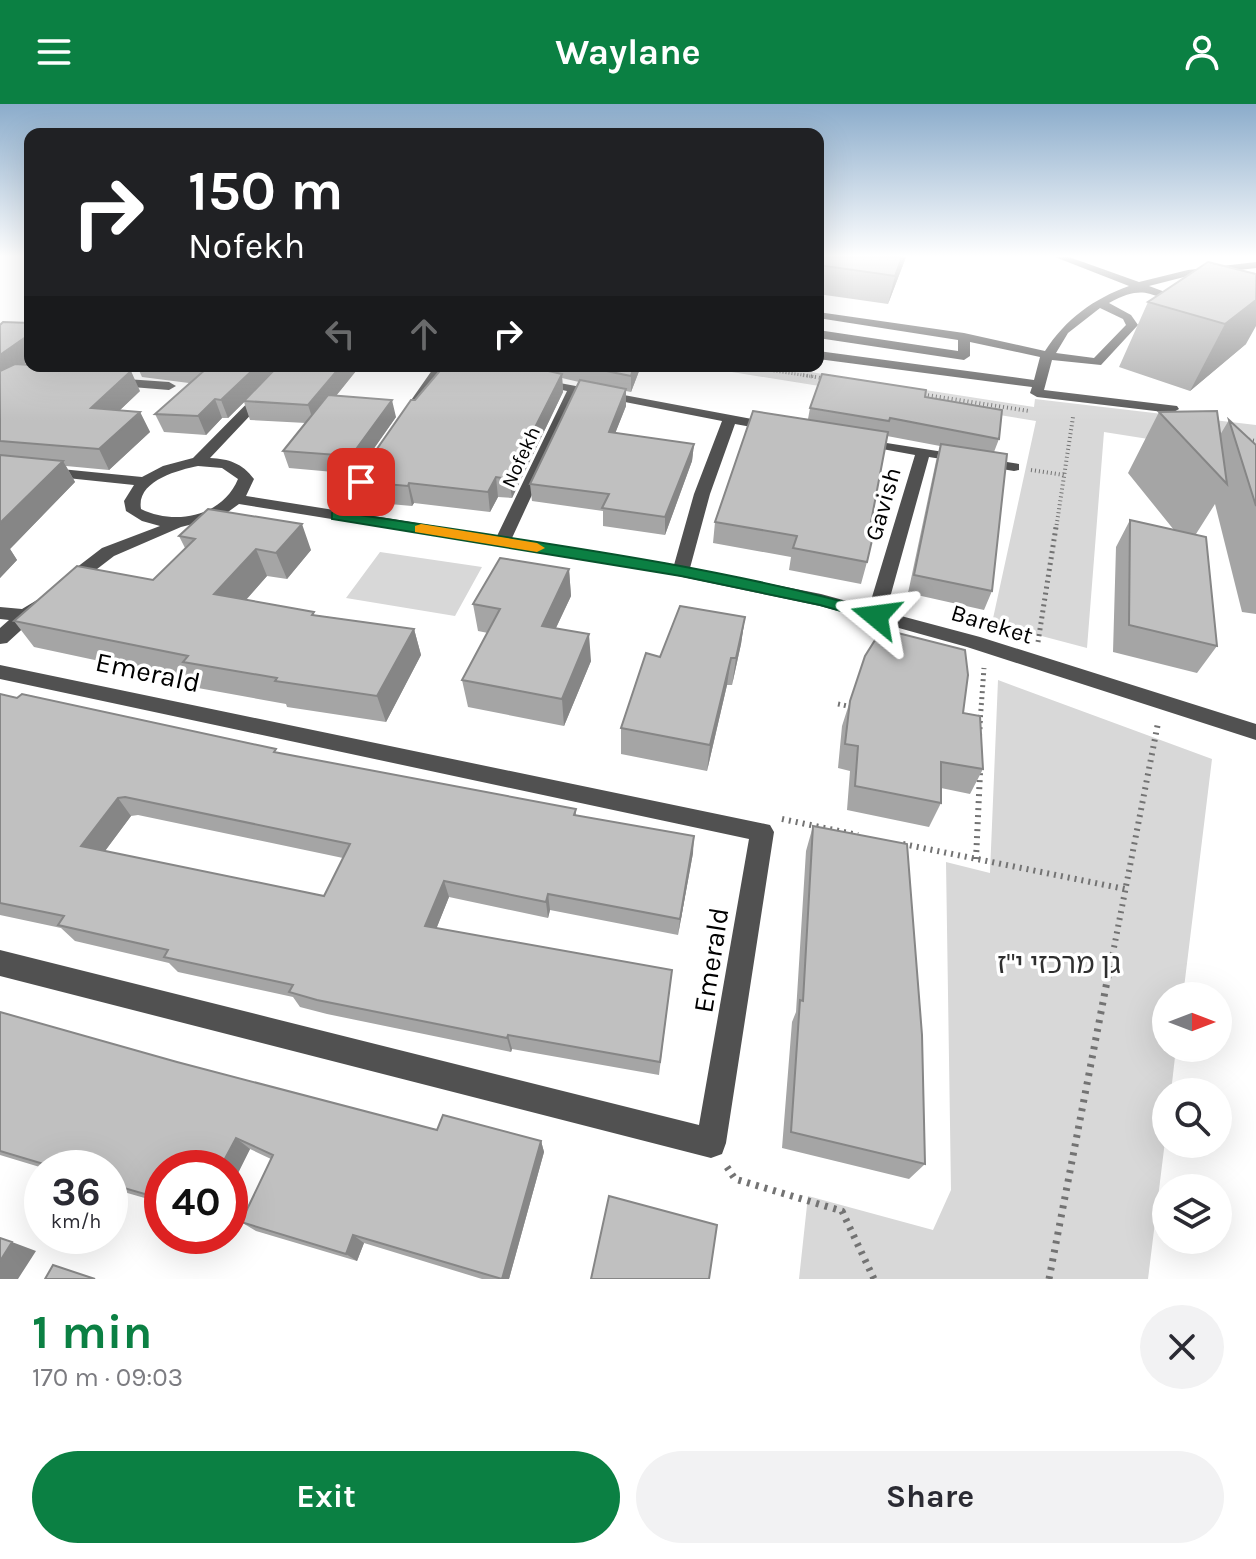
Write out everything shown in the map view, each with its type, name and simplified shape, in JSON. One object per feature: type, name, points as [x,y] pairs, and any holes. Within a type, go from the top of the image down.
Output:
[{"type":"street","points":[[1037,388],[1046,355],[1065,328],[1088,312]]},
{"type":"street","points":[[824,316],[964,337],[1087,362],[1102,359],[1132,325],[1127,317],[1117,312]]},
{"type":"street","points":[[824,335],[964,356],[964,337]]},
{"type":"street","points":[[824,356],[1172,409]]},
{"type":"street","points":[[118,382],[131,372]]},
{"type":"street","points":[[198,462],[285,372]]},
{"type":"street","points":[[338,516],[437,372]]},
{"type":"street","points":[[519,377],[789,429]]},
{"type":"street","points":[[103,381],[169,386]]},
{"type":"street","name":"Nofekh","points":[[502,542],[575,388]]},
{"type":"street","points":[[681,571],[702,494],[730,419]]},
{"type":"street","name":"Gavish","points":[[849,439],[1014,467]]},
{"type":"street","name":"Gavish","points":[[876,616],[923,452]]},
{"type":"street","points":[[0,638],[108,552],[147,534],[209,515],[236,499],[244,489],[246,479],[241,471],[215,462],[198,462],[169,469],[145,482],[132,501],[134,511],[130,524],[108,552]]},
{"type":"street","points":[[0,467],[145,482]]},
{"type":"street","name":"Bareket","points":[[236,499],[681,571],[821,600],[973,642],[1256,732]]},
{"type":"street","points":[[134,511],[156,521],[192,520]]},
{"type":"street","points":[[0,613],[25,616]]},
{"type":"street","name":"Emerald","points":[[0,672],[762,832],[711,1143]]},
{"type":"street","points":[[0,963],[711,1143]]},
{"type":"path","points":[[779,372],[836,381]]},
{"type":"path","points":[[915,393],[1041,412]]},
{"type":"path","points":[[1037,647],[1072,417]]},
{"type":"path","points":[[1241,439],[1256,441]]},
{"type":"path","points":[[1014,467],[1064,475]]},
{"type":"path","points":[[980,751],[984,665]]},
{"type":"path","points":[[838,704],[866,710]]},
{"type":"path","points":[[1049,1279],[1158,723]]},
{"type":"path","points":[[967,733],[981,736]]},
{"type":"path","points":[[976,859],[980,767]]},
{"type":"path","points":[[762,832],[766,816],[871,837]]},
{"type":"path","points":[[901,843],[1125,889]]},
{"type":"path","points":[[711,1143],[735,1179],[842,1211],[874,1279]]},
{"type":"green space","points":[[732,372],[810,372],[1034,407],[1035,399],[1256,425],[1256,456],[1104,432],[1087,648],[992,623],[1036,421]]},
{"type":"green space","points":[[380,552],[482,567],[455,616],[346,598]]},
{"type":"green space","name":"גן מרכזי י\"ז","points":[[998,680],[1212,759],[1185,982],[1152,982],[1152,1062],[1174,1062],[1173,1078],[1152,1078],[1152,1158],[1163,1158],[1161,1174],[1152,1174],[1152,1247],[1148,1279],[799,1279],[808,1196],[933,1230],[951,1190],[946,862],[990,873]]},
{"type":"building","points":[[1182,312],[1241,312],[1225,324]]},
{"type":"building","points":[[3,322],[24,323],[24,338],[0,355],[0,325]]},
{"type":"building","points":[[15,364],[24,365],[24,372],[130,372],[91,408],[140,412],[99,449],[0,441],[0,371]]},
{"type":"building","points":[[203,372],[251,372],[221,400],[215,399],[198,416],[155,414]]},
{"type":"building","points":[[272,372],[336,372],[308,405],[244,401]]},
{"type":"building","points":[[439,372],[562,374],[509,479],[496,477],[488,492],[409,483],[408,486],[362,482],[379,456],[372,456],[411,400],[415,400]]},
{"type":"building","points":[[611,372],[632,372],[631,376]]},
{"type":"building","points":[[822,374],[926,390],[925,397],[1002,410],[999,439],[890,418],[889,421],[810,408]]},
{"type":"building","points":[[580,380],[626,389],[609,432],[694,444],[665,517],[602,508],[609,494],[530,484]]},
{"type":"building","points":[[328,395],[392,400],[351,456],[283,451]]},
{"type":"building","points":[[753,411],[888,432],[871,522],[876,523],[867,562],[793,548],[797,536],[715,522]]},
{"type":"building","points":[[1217,411],[1227,484],[1159,412]]},
{"type":"building","points":[[1229,420],[1256,445],[1256,506]]},
{"type":"building","points":[[941,444],[1007,454],[992,591],[914,575]]},
{"type":"building","points":[[0,455],[63,461],[0,523]]},
{"type":"building","points":[[208,509],[302,524],[276,553],[256,549],[214,594],[314,612],[312,615],[414,629],[377,696],[275,681],[277,678],[183,662],[188,656],[14,621],[77,566],[153,580],[195,539],[179,536]]},
{"type":"building","points":[[1130,520],[1206,537],[1217,646],[1129,625]]},
{"type":"building","points":[[500,558],[569,569],[542,626],[589,634],[562,699],[462,680],[500,609],[473,604]]},
{"type":"building","points":[[680,606],[745,617],[736,658],[731,658],[710,745],[621,728],[646,653],[660,657]]},
{"type":"building","points":[[882,629],[965,650],[968,675],[963,713],[980,716],[983,769],[941,762],[941,803],[855,786],[858,746],[845,744],[850,701],[865,656]]},
{"type":"building","points":[[0,694],[17,698],[22,694],[276,749],[274,752],[576,809],[574,815],[694,836],[680,919],[548,894],[546,902],[444,881],[425,926],[672,970],[660,1062],[508,1035],[507,1038],[317,1000],[289,992],[293,985],[164,957],[168,950],[58,925],[64,916],[0,903]],"holes":[[[125,797],[350,844],[324,896],[81,846],[118,798]]]},
{"type":"building","points":[[813,826],[907,844],[922,1035],[925,1164],[791,1132],[800,1000],[803,1001]]},
{"type":"building","points":[[0,1012],[437,1130],[443,1115],[541,1141],[502,1279],[353,1235],[346,1254],[248,1224],[248,1207],[273,1155],[236,1138],[230,1150],[144,1150],[144,1194],[128,1189],[128,1150],[24,1150],[24,1158],[0,1151]]},
{"type":"building","points":[[609,1196],[717,1225],[709,1279],[591,1279]]},
{"type":"building","points":[[0,1238],[12,1242],[0,1261]]},
{"type":"building","points":[[53,1265],[95,1279],[45,1279]]},
{"type":"slow traffic","points":[[421,529],[537,548]]},
{"type":"route","points":[[361,482],[338,516],[681,571],[821,600],[876,616]]}]
